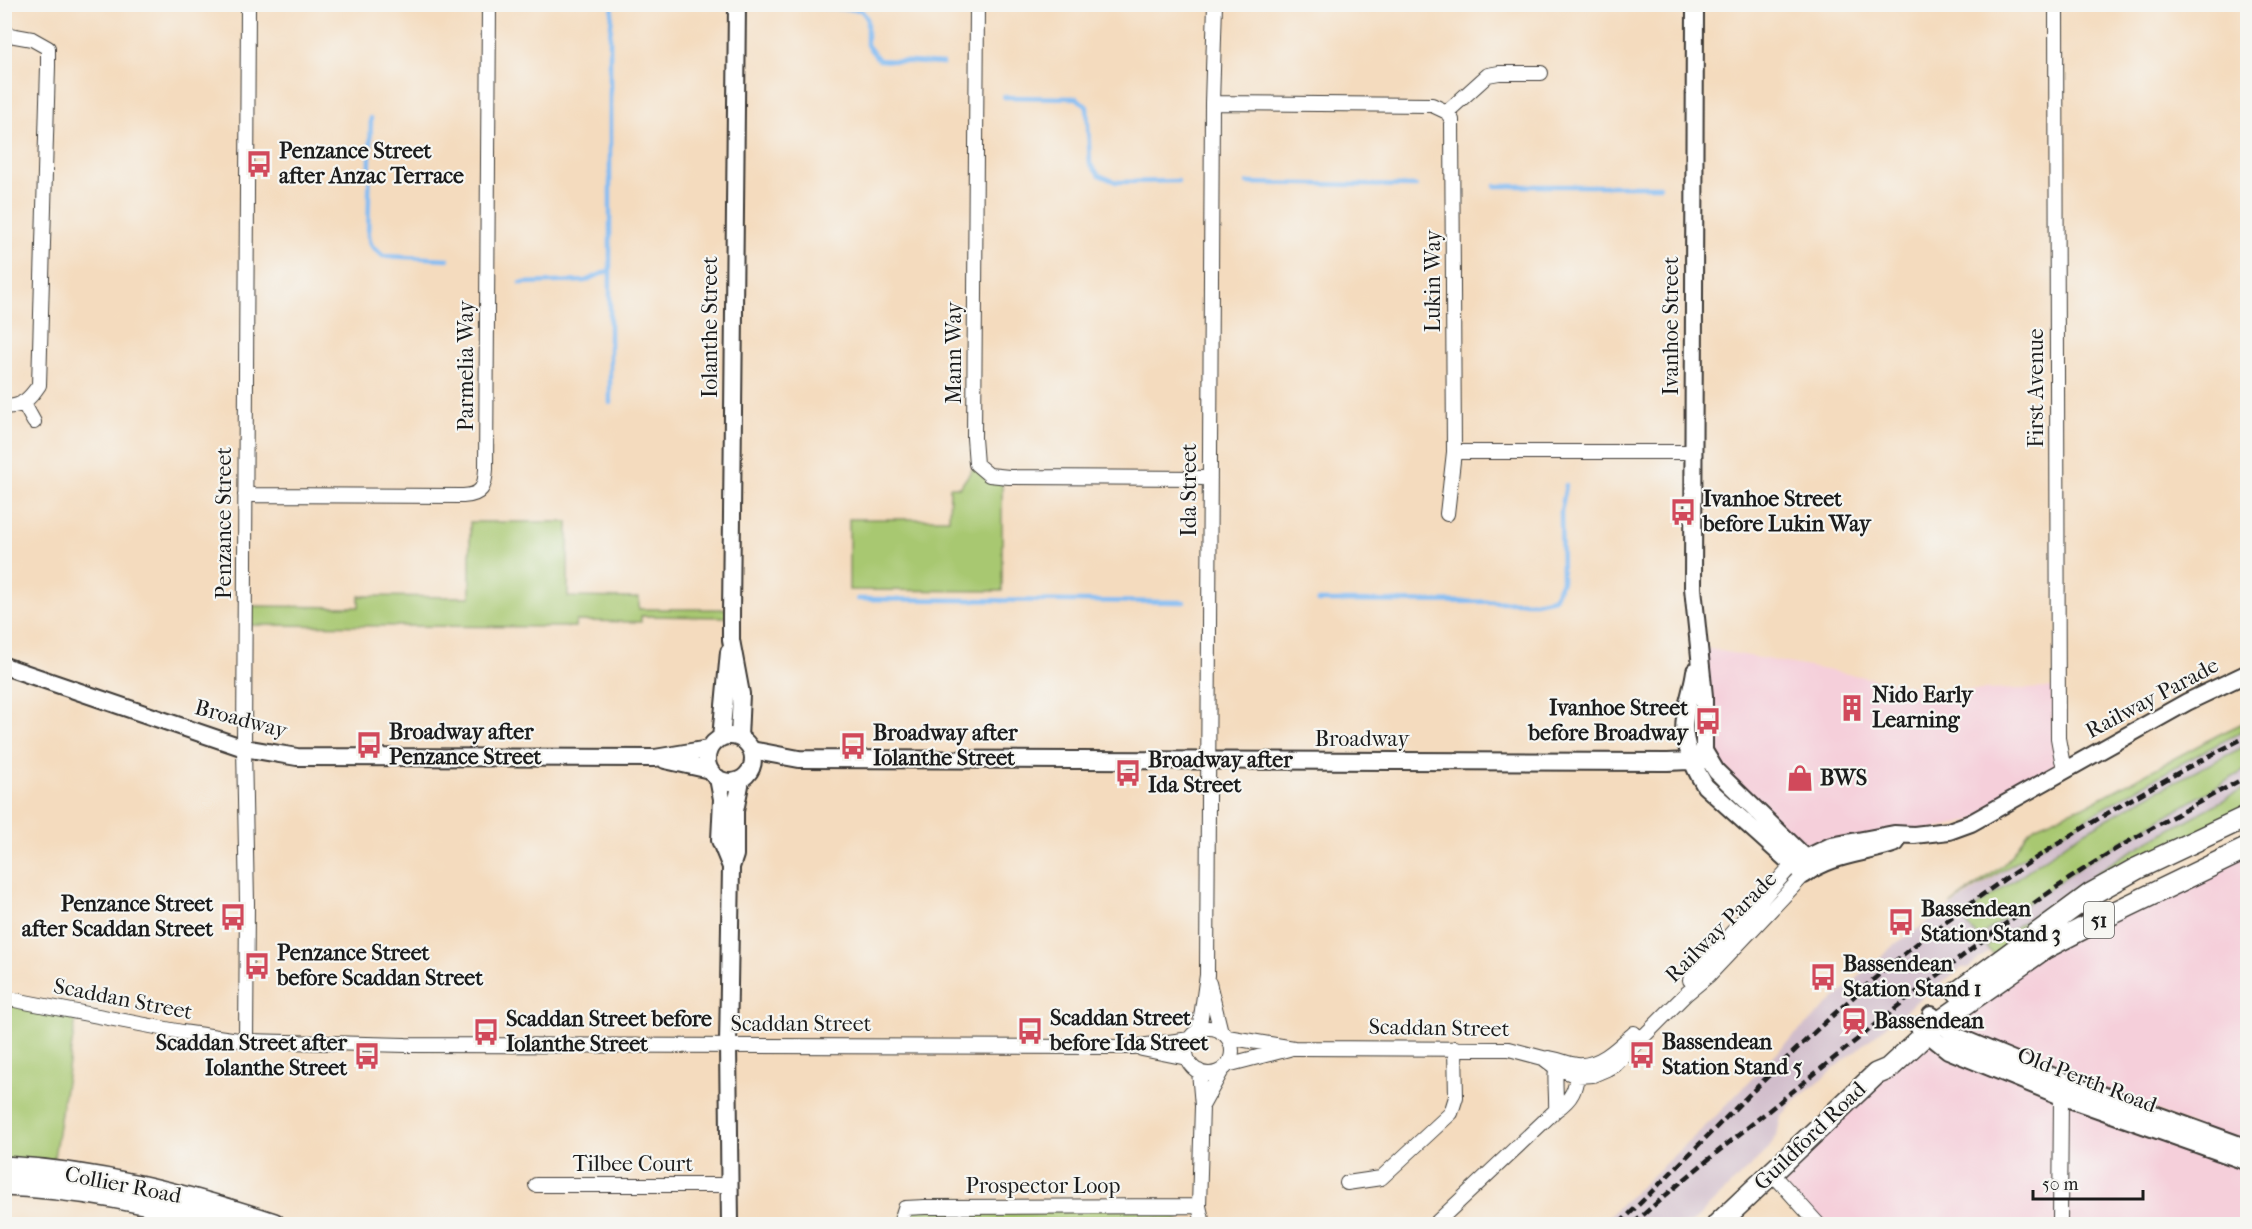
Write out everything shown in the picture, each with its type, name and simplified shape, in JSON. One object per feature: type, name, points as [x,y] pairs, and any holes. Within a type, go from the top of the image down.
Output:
[{"type":"main road","name":"Guildford Road","points":[[1929,1024],[1961,990],[2091,894],[2136,869],[2247,816]]},
{"type":"main road","name":"Guildford Road","points":[[1719,1224],[1876,1074],[1878,1063],[1929,1024],[2045,948],[2247,848]]},
{"type":"main road","name":"Collier Road","points":[[4,1167],[45,1169],[122,1181],[205,1201],[274,1224]]},
{"type":"main road","name":"Collier Road","points":[[4,1185],[46,1187],[120,1198],[181,1211],[223,1224]]},
{"type":"street","name":"Penzance Street","points":[[246,1041],[247,903],[244,748],[248,4]]},
{"type":"street","name":"Parmelia Way","points":[[245,495],[463,496],[475,495],[481,489],[486,469],[489,4]]},
{"type":"street","name":"Mann Way","points":[[977,4],[974,438],[976,464],[989,475],[1009,477],[1210,478]]},
{"type":"street","name":"Ida Street","points":[[1195,1035],[1207,975],[1212,103],[1215,4]]},
{"type":"street","name":"Ivanhoe Street","points":[[1695,4],[1693,588],[1704,696],[1704,751],[1700,761],[1705,786],[1804,866]]},
{"type":"street","name":"First Avenue","points":[[2056,4],[2058,728],[2062,760],[2067,769]]},
{"type":"street","name":"Iolanthe Street","points":[[715,744],[731,640],[735,8]]},
{"type":"street","points":[[4,34],[32,39],[48,48],[39,385],[31,398],[9,407],[4,406]]},
{"type":"street","points":[[1212,103],[1432,105],[1448,112],[1488,75],[1541,73]]},
{"type":"street","name":"Lukin Way","points":[[1447,514],[1454,452],[1453,128],[1448,112]]},
{"type":"street","points":[[23,402],[34,422]]},
{"type":"street","points":[[1454,452],[1693,452]]},
{"type":"street","name":"Iolanthe Street","points":[[731,640],[741,694],[745,744]]},
{"type":"street","name":"Broadway","points":[[4,666],[244,748],[297,757],[655,758],[715,744]]},
{"type":"street","name":"Railway Parade","points":[[1578,1071],[1623,1043],[1702,968],[1764,894],[1804,866],[1844,843],[1894,834],[1914,835],[1949,831],[1971,823],[2187,702],[2247,673]]},
{"type":"street","points":[[730,1224],[728,1045],[731,867],[735,855],[735,811],[753,756],[745,744],[726,736],[715,744],[708,763],[722,799],[720,840],[731,867]]},
{"type":"street","name":"Broadway","points":[[745,744],[799,759],[1700,761]]},
{"type":"street","name":"Broadway","points":[[655,758],[714,774]]},
{"type":"street","name":"Broadway","points":[[746,774],[799,759]]},
{"type":"street","points":[[714,774],[733,782],[746,774]]},
{"type":"street","name":"Ida Street","points":[[1207,975],[1224,1034]]},
{"type":"street","name":"Scaddan Street","points":[[4,998],[182,1032],[246,1041],[406,1045],[1133,1047],[1187,1058]]},
{"type":"street","name":"Old Perth Road","points":[[1929,1024],[2063,1089],[2247,1162]]},
{"type":"street","points":[[1202,1106],[1225,1068],[1232,1051],[1224,1034],[1206,1029],[1195,1035],[1187,1045],[1187,1058],[1190,1064],[1199,1071],[1210,1074],[1225,1068]]},
{"type":"street","name":"Scaddan Street","points":[[1224,1034],[1294,1048],[1509,1049],[1578,1071]]},
{"type":"street","name":"Scaddan Street","points":[[1133,1047],[1195,1035]]},
{"type":"street","name":"Scaddan Street","points":[[1225,1068],[1294,1048]]},
{"type":"street","points":[[1347,1183],[1382,1178],[1450,1113],[1456,1097],[1455,1048]]},
{"type":"street","points":[[1556,1110],[1557,1063]]},
{"type":"street","points":[[1199,1071],[1202,1106],[1199,1206],[1203,1224]]},
{"type":"street","points":[[1435,1224],[1556,1110],[1568,1102],[1576,1086],[1578,1071]]},
{"type":"street","points":[[2060,1224],[2063,1089]]},
{"type":"street","name":"Old Perth Road","points":[[2063,1089],[2247,1148]]},
{"type":"street","points":[[1772,1173],[1818,1224]]},
{"type":"street","name":"Tilbee Court","points":[[536,1185],[730,1185]]},
{"type":"street","name":"Prospector Loop","points":[[900,1224],[905,1208],[1199,1206]]},
{"type":"shaded area","points":[[1699,647],[1942,691],[2057,688],[2067,769],[1979,819],[1805,857],[1708,760]]},
{"type":"shaded area","points":[[2247,729],[2247,745],[2151,794],[2072,839],[1962,918],[1978,937],[2087,862],[2247,769],[2247,787],[2122,856],[1987,947],[1989,951],[1968,968],[1962,968],[1922,997],[1857,1050],[1794,1102],[1781,1117],[1777,1135],[1769,1148],[1691,1224],[1600,1224],[1712,1120],[1788,1041],[1895,944],[2070,827],[2181,762]]},
{"type":"shaded area","points":[[2247,848],[2247,1148],[1938,1023],[2045,948]]},
{"type":"shaded area","points":[[1927,1033],[2247,1162],[2247,1224],[1818,1224],[1772,1173]]},
{"type":"green space","points":[[976,464],[1002,477],[1002,591],[849,590],[849,519],[949,519],[950,487],[960,487]]},
{"type":"green space","points":[[470,522],[568,522],[568,597],[639,598],[639,609],[731,609],[731,617],[641,616],[641,622],[576,621],[575,627],[244,625],[245,606],[359,607],[359,596],[470,597]]},
{"type":"green space","points":[[2247,721],[2247,729],[2096,812],[1950,905],[2002,866],[2026,834],[2036,826],[2093,802]]},
{"type":"green space","points":[[2247,745],[2247,769],[2087,862],[1978,937],[1961,918],[2072,839],[2151,794]]},
{"type":"green space","points":[[2247,787],[2247,809],[1995,955],[1986,947],[2122,856]]},
{"type":"green space","points":[[4,998],[77,1012],[52,1170],[5,1167]]},
{"type":"green space","points":[[1164,1206],[1180,1222],[1177,1224],[900,1224],[905,1208]]},
{"type":"waterway","points":[[610,403],[610,36],[613,4]]},
{"type":"waterway","points":[[771,4],[861,10],[867,18],[867,45],[879,60],[943,64]]},
{"type":"waterway","points":[[1004,97],[1077,98],[1087,107],[1090,164],[1099,175],[1116,182],[1178,181]]},
{"type":"waterway","points":[[371,118],[368,236],[372,246],[383,256],[448,259]]},
{"type":"waterway","points":[[1247,183],[1416,186]]},
{"type":"waterway","points":[[1495,186],[1660,186]]},
{"type":"waterway","points":[[521,283],[585,281],[610,270]]},
{"type":"waterway","points":[[1318,601],[1535,602],[1554,598],[1562,581],[1561,511],[1566,485]]},
{"type":"waterway","points":[[858,599],[1184,602]]},
{"type":"railway","points":[[1619,1224],[1826,1022],[1862,989],[1940,926],[1981,895],[2067,838],[2156,785],[2248,736]]},
{"type":"railway","points":[[1633,1224],[1748,1127],[1978,944],[2044,896],[2119,847],[2248,776]]},
{"type":"place","name":"Penzance Street after Anzac Terrace","points":[[259,164]]},
{"type":"place","name":"Ivanhoe Street before Lukin Way","points":[[1683,512]]},
{"type":"place","name":"Nido Early Learning","points":[[1852,708]]},
{"type":"place","name":"Ivanhoe Street before Broadway","points":[[1708,721]]},
{"type":"place","name":"Broadway after Penzance Street","points":[[369,745]]},
{"type":"place","name":"Broadway after Iolanthe Street","points":[[853,746]]},
{"type":"place","name":"Broadway after Ida Street","points":[[1128,773]]},
{"type":"place","name":"BWS","points":[[1800,778]]},
{"type":"place","name":"Penzance Street after Scaddan Street","points":[[233,917]]},
{"type":"place","name":"Bassendean Station Stand 3","points":[[1901,922]]},
{"type":"place","name":"Penzance Street before Scaddan Street","points":[[257,966]]},
{"type":"place","name":"Bassendean Station Stand 1","points":[[1823,977]]},
{"type":"place","name":"Bassendean","points":[[1854,1021]]},
{"type":"place","name":"Scaddan Street before Ida Street","points":[[1030,1031]]},
{"type":"place","name":"Scaddan Street before Iolanthe Street","points":[[486,1032]]},
{"type":"place","name":"Bassendean Station Stand 5","points":[[1642,1055]]},
{"type":"place","name":"Scaddan Street after Iolanthe Street","points":[[367,1056]]}]
